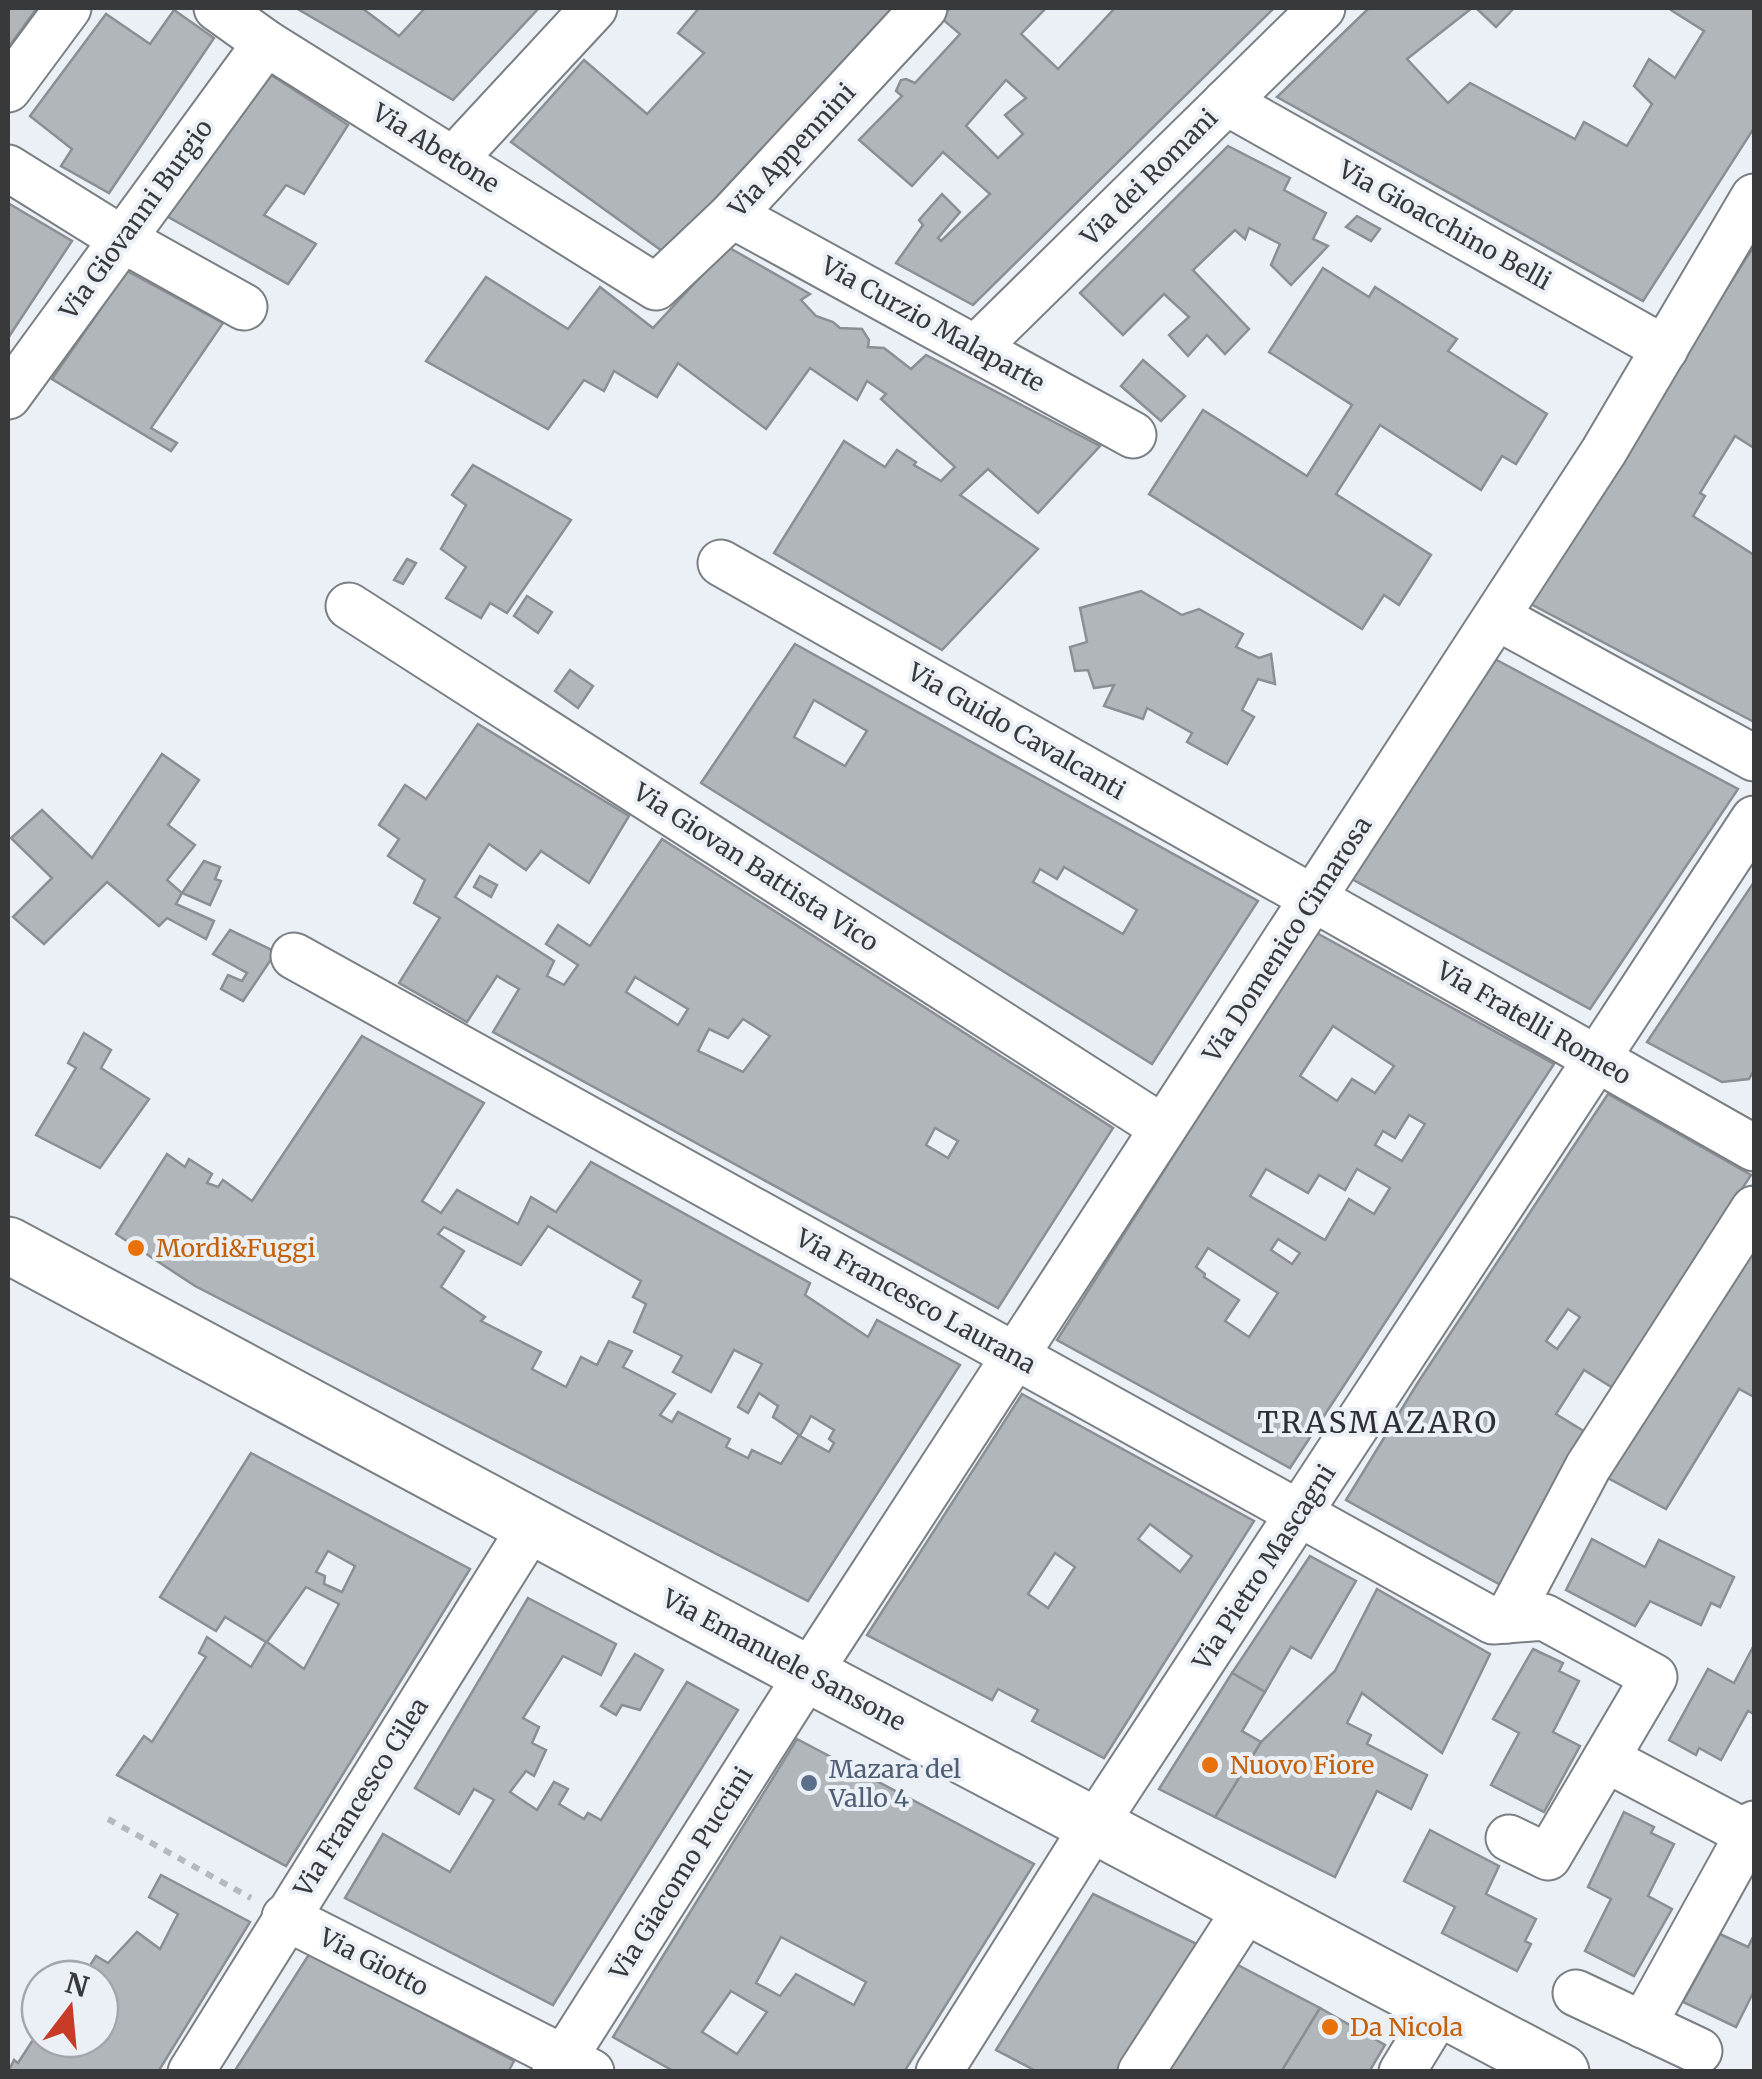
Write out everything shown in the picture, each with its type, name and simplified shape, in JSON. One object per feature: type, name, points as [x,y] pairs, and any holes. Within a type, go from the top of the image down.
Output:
[{"type":"street","points":[[8,89],[68,8]]},
{"type":"street","name":"Via Abetone","points":[[217,8],[266,43],[656,287]]},
{"type":"street","points":[[454,159],[594,8]]},
{"type":"street","name":"Via Appennini","points":[[656,287],[732,215],[924,8]]},
{"type":"street","name":"Via dei Romani","points":[[977,347],[1322,8]]},
{"type":"street","name":"Via Giovanni Burgio","points":[[8,396],[266,43]]},
{"type":"street","name":"Via Gioacchino Belli","points":[[1226,102],[1665,348]]},
{"type":"street","points":[[8,168],[244,308]]},
{"type":"street","name":"Via Domenico Cimarosa","points":[[808,1674],[1604,451],[1754,197]]},
{"type":"street","name":"Via Curzio Malaparte","points":[[732,215],[1133,435]]},
{"type":"street","name":"Via Guido Cavalcanti","points":[[721,563],[1313,898]]},
{"type":"street","name":"Via Giovan Battista Vico","points":[[349,606],[1164,1128]]},
{"type":"street","points":[[1497,617],[1754,758]]},
{"type":"street","name":"Via Pietro Mascagni","points":[[939,2072],[1096,1824],[1754,819]]},
{"type":"street","name":"Via Fratelli Romeo","points":[[1313,898],[1597,1059],[1751,1140]]},
{"type":"street","name":"Via Francesco Laurana","points":[[294,956],[1492,1621],[1525,1618],[1654,1677],[1606,1759]]},
{"type":"street","points":[[1525,1618],[1588,1467],[1754,1209]]},
{"type":"street","name":"Via Emanuele Sansone","points":[[8,1245],[1561,2072]]},
{"type":"street","name":"Via Francesco Cilea","points":[[191,2072],[533,1524]]},
{"type":"street","name":"Via Giacomo Puccini","points":[[570,2067],[808,1674]]},
{"type":"street","points":[[1509,1838],[1548,1857],[1606,1759],[1753,1832],[1643,2025]]},
{"type":"street","points":[[1141,2072],[1249,1905]]},
{"type":"street","name":"Via Giotto","points":[[285,1916],[570,2067]]},
{"type":"street","points":[[1576,1993],[1699,2051]]},
{"type":"street","points":[[1402,2072],[1441,2008]]},
{"type":"path","points":[[108,1819],[285,1916]]},
{"type":"building","points":[[8,8],[37,8],[8,48]]},
{"type":"building","points":[[296,8],[362,8],[399,36],[425,8],[539,8],[453,100]]},
{"type":"building","points":[[699,8],[892,8],[665,253],[511,142],[584,60],[647,114],[704,53],[678,33]]},
{"type":"building","points":[[950,8],[1046,8],[1021,34],[1058,69],[1115,8],[1274,8],[973,305],[896,263],[923,225],[919,220],[942,194],[960,212],[938,238],[941,241],[990,194],[943,152],[912,186],[859,140],[902,96],[896,91],[901,80],[915,83],[960,34],[941,18]],"holes":[[[1006,80],[1026,98],[1005,115],[1023,134],[998,158],[966,126]]]},
{"type":"building","points":[[1369,8],[1472,8],[1407,59],[1448,103],[1470,83],[1575,139],[1584,122],[1627,146],[1652,104],[1634,86],[1649,59],[1675,78],[1704,31],[1672,8],[1754,8],[1754,128],[1643,301],[1277,97]]},
{"type":"building","points":[[1476,8],[1514,8],[1496,27]]},
{"type":"building","points":[[174,10],[214,38],[109,193],[61,166],[72,149],[30,116],[106,14],[150,44]]},
{"type":"building","points":[[265,71],[348,125],[304,194],[286,185],[264,215],[316,244],[288,284],[163,214]]},
{"type":"building","points":[[1228,146],[1290,178],[1284,190],[1326,213],[1313,239],[1328,246],[1291,285],[1271,265],[1280,244],[1249,228],[1245,239],[1235,230],[1193,270],[1249,329],[1225,354],[1207,335],[1188,356],[1169,335],[1189,317],[1164,294],[1123,335],[1080,293]]},
{"type":"building","points":[[8,203],[72,241],[8,338]]},
{"type":"building","points":[[1357,216],[1380,229],[1371,241],[1346,227]]},
{"type":"building","points":[[1754,246],[1754,448],[1735,436],[1700,493],[1705,496],[1693,516],[1754,555],[1754,722],[1527,602]]},
{"type":"building","points":[[728,247],[810,294],[801,300],[816,316],[840,328],[862,329],[869,340],[868,347],[884,348],[911,369],[926,355],[1100,446],[1038,513],[988,469],[960,495],[1038,549],[942,650],[774,553],[844,441],[885,467],[897,450],[941,481],[955,467],[881,399],[886,394],[867,381],[857,400],[810,368],[766,429],[678,363],[657,397],[614,371],[604,391],[584,380],[548,429],[426,361],[486,277],[568,329],[600,287],[653,328]]},
{"type":"building","points":[[1323,268],[1369,297],[1375,287],[1457,339],[1448,351],[1547,414],[1516,464],[1502,456],[1481,490],[1380,425],[1336,494],[1431,555],[1399,605],[1384,595],[1362,629],[1149,494],[1203,410],[1307,476],[1352,405],[1269,352]]},
{"type":"building","points":[[127,271],[223,323],[151,428],[177,443],[171,451],[52,379]]},
{"type":"building","points":[[1143,360],[1185,396],[1161,421],[1121,386]]},
{"type":"building","points":[[473,465],[571,520],[507,613],[490,603],[481,618],[446,598],[466,567],[441,549],[466,505],[452,495]]},
{"type":"building","points":[[407,559],[416,563],[403,584],[394,580]]},
{"type":"building","points":[[1141,591],[1182,615],[1199,609],[1243,634],[1236,647],[1259,658],[1271,654],[1275,684],[1258,679],[1242,710],[1254,717],[1227,764],[1187,742],[1192,733],[1147,708],[1143,719],[1104,706],[1114,685],[1094,688],[1088,670],[1075,671],[1070,647],[1087,642],[1080,608]]},
{"type":"building","points":[[527,596],[552,612],[538,633],[514,616]]},
{"type":"building","points":[[795,644],[1258,901],[1152,1064],[701,783]],"holes":[[[814,700],[867,731],[845,766],[794,737]],[[1064,867],[1137,910],[1123,934],[1033,882],[1040,869],[1057,879]]]},
{"type":"building","points":[[1491,657],[1738,789],[1590,1009],[1350,878]]},
{"type":"building","points":[[570,670],[593,686],[578,708],[555,691]]},
{"type":"building","points":[[478,724],[629,816],[589,883],[541,851],[526,870],[489,844],[455,897],[554,961],[547,976],[564,985],[578,965],[546,944],[558,925],[590,946],[662,839],[1113,1128],[998,1308],[493,1032],[519,989],[497,976],[467,1022],[399,983],[440,918],[414,903],[425,880],[388,856],[399,839],[379,825],[405,785],[426,799]],"holes":[[[635,977],[688,1009],[678,1025],[626,992]],[[743,1019],[770,1036],[743,1072],[698,1051],[709,1029],[728,1038]],[[935,1128],[958,1141],[948,1158],[926,1145]]]},
{"type":"building","points":[[162,754],[199,780],[168,825],[195,845],[167,880],[182,893],[176,904],[214,921],[206,939],[167,918],[159,926],[107,882],[44,944],[13,917],[52,878],[11,838],[42,810],[92,858]]},
{"type":"building","points":[[204,861],[220,867],[215,879],[221,881],[210,905],[182,893]]},
{"type":"building","points":[[480,876],[497,885],[491,897],[474,887]]},
{"type":"building","points":[[1754,882],[1754,1070],[1749,1079],[1722,1082],[1647,1042]]},
{"type":"building","points":[[230,930],[276,952],[243,1001],[221,989],[228,975],[242,981],[247,973],[213,954]]},
{"type":"building","points":[[1315,932],[1554,1064],[1290,1468],[1057,1340]],"holes":[[[1333,1026],[1394,1066],[1375,1093],[1352,1079],[1337,1101],[1300,1076]],[[1409,1115],[1425,1124],[1402,1161],[1375,1145],[1383,1131],[1395,1138]],[[1266,1169],[1308,1193],[1319,1175],[1345,1190],[1357,1169],[1390,1188],[1374,1214],[1349,1199],[1325,1240],[1250,1196]],[[1278,1239],[1300,1253],[1292,1264],[1271,1250]],[[1208,1248],[1278,1293],[1249,1337],[1225,1321],[1239,1300],[1196,1267]]]},
{"type":"building","points":[[84,1033],[111,1050],[101,1068],[149,1099],[100,1168],[36,1135],[76,1068],[68,1063]]},
{"type":"building","points":[[362,1036],[484,1103],[422,1201],[441,1213],[457,1190],[518,1224],[531,1197],[556,1212],[591,1162],[810,1283],[805,1295],[868,1337],[877,1320],[960,1365],[808,1601],[195,1286],[116,1234],[167,1154],[185,1167],[189,1159],[212,1174],[207,1183],[218,1187],[223,1180],[252,1201]],"holes":[[[548,1226],[641,1281],[633,1297],[646,1304],[634,1332],[682,1356],[673,1372],[711,1392],[734,1350],[762,1364],[738,1407],[748,1413],[759,1393],[778,1406],[773,1417],[799,1435],[781,1464],[752,1450],[748,1458],[726,1447],[730,1439],[678,1412],[672,1422],[660,1415],[675,1394],[623,1367],[632,1351],[609,1341],[597,1365],[581,1357],[566,1387],[532,1369],[541,1352],[481,1321],[485,1317],[441,1287],[464,1251],[438,1234],[444,1227],[521,1265]],[[811,1416],[834,1430],[829,1452],[800,1436]]]},
{"type":"building","points":[[1608,1094],[1751,1175],[1613,1388],[1584,1370],[1556,1414],[1585,1432],[1560,1471],[1568,1475],[1508,1589],[1346,1500],[1417,1384]],"holes":[[[1568,1309],[1580,1317],[1557,1349],[1546,1341]]]},
{"type":"building","points":[[1754,1241],[1754,1397],[1739,1389],[1666,1509],[1606,1477]]},
{"type":"building","points":[[1022,1394],[1254,1521],[1104,1758],[1032,1721],[1038,1710],[998,1689],[992,1700],[867,1635]],"holes":[[[1150,1524],[1192,1556],[1180,1572],[1138,1539]],[[1055,1553],[1075,1567],[1048,1608],[1028,1594]]]},
{"type":"building","points":[[251,1453],[470,1569],[286,1866],[117,1775],[144,1736],[152,1742],[206,1657],[199,1653],[207,1637],[251,1667],[266,1642],[225,1617],[216,1631],[160,1597]],"holes":[[[328,1551],[355,1566],[342,1592],[324,1584],[325,1576],[316,1572]],[[306,1587],[339,1604],[304,1669],[267,1642]]]},
{"type":"building","points":[[1592,1539],[1645,1567],[1659,1540],[1734,1577],[1720,1607],[1711,1603],[1701,1625],[1650,1601],[1635,1626],[1566,1590]]},
{"type":"building","points":[[1310,1556],[1356,1581],[1311,1658],[1291,1647],[1265,1692],[1232,1673]]},
{"type":"building","points":[[1377,1589],[1490,1654],[1442,1753],[1362,1693],[1347,1723],[1371,1735],[1367,1744],[1427,1775],[1411,1809],[1377,1791],[1335,1877],[1215,1817],[1261,1742],[1335,1671]]},
{"type":"building","points":[[528,1598],[616,1644],[601,1675],[563,1656],[523,1718],[539,1727],[532,1743],[546,1750],[534,1776],[526,1771],[510,1792],[537,1810],[554,1782],[568,1789],[559,1804],[584,1819],[588,1813],[601,1820],[687,1682],[738,1710],[553,2005],[345,1898],[383,1834],[450,1872],[494,1800],[474,1789],[459,1814],[415,1788]]},
{"type":"building","points":[[1754,1645],[1754,1714],[1748,1711],[1721,1760],[1699,1748],[1696,1755],[1669,1740],[1708,1669],[1734,1683]]},
{"type":"building","points":[[1533,1649],[1563,1663],[1559,1671],[1579,1681],[1553,1732],[1580,1746],[1544,1812],[1491,1785],[1519,1733],[1493,1719]]},
{"type":"building","points":[[635,1654],[663,1670],[640,1710],[622,1705],[616,1715],[601,1706]]},
{"type":"building","name":"Nuovo Fiore","points":[[1232,1673],[1265,1692],[1242,1731],[1261,1742],[1215,1817],[1159,1789]]},
{"type":"building","points":[[797,1739],[1034,1864],[904,2072],[675,2072],[613,2037]],"holes":[[[781,1937],[866,1982],[854,2005],[796,1974],[780,1996],[756,1983]],[[731,1991],[767,2012],[737,2054],[702,2032]]]},
{"type":"building","points":[[1624,1812],[1654,1827],[1651,1833],[1674,1844],[1648,1896],[1672,1909],[1634,1976],[1585,1951],[1611,1899],[1588,1887]]},
{"type":"building","points":[[1430,1830],[1499,1866],[1486,1894],[1536,1919],[1525,1941],[1531,1944],[1517,1971],[1442,1933],[1455,1907],[1404,1881]]},
{"type":"building","points":[[161,1875],[250,1922],[158,2072],[8,2072],[14,2060],[18,2063],[21,2059],[120,2059],[120,1959],[112,1959],[137,1932],[160,1949],[178,1914],[149,1897]]},
{"type":"building","points":[[1093,1894],[1199,1945],[1116,2072],[1038,2072],[996,2050]]},
{"type":"building","points":[[1720,1934],[1748,1947],[1754,1935],[1754,1991],[1736,2027],[1683,2002]]},
{"type":"building","points":[[310,1953],[514,2061],[508,2072],[234,2072]]},
{"type":"building","points":[[1234,1963],[1320,2008],[1281,2072],[1168,2072]]},
{"type":"building","name":"Da Nicola","points":[[1320,2008],[1385,2045],[1369,2072],[1281,2072]]},
{"type":"place","name":"Mordi&Fuggi","points":[[136,1248]]},
{"type":"place","name":"Nuovo Fiore","points":[[1210,1765]]},
{"type":"place","name":"Mazara del Vallo 4","points":[[809,1783]]},
{"type":"place","name":"Da Nicola","points":[[1330,2027]]},
{"type":"district","name":"TRASMAZARO","points":[[1378,1422]]}]
